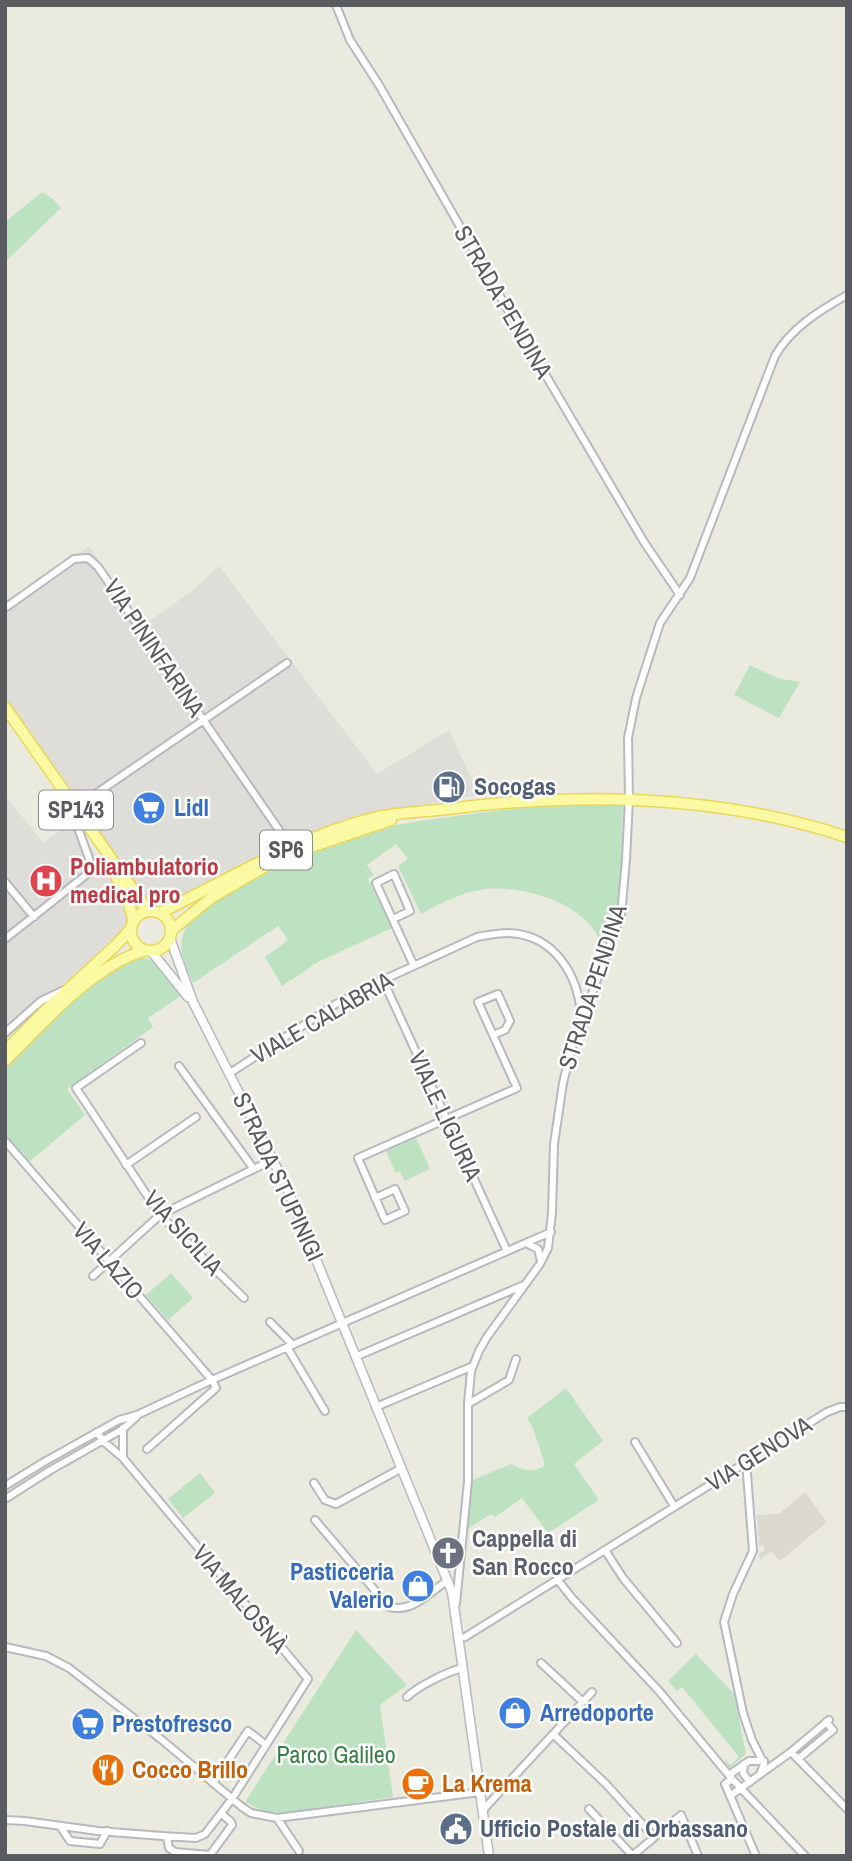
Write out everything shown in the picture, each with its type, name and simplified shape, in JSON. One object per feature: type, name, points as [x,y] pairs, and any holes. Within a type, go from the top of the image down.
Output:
[{"type":"main road","name":"SP143","points":[[5,707],[148,911]]},
{"type":"main road","name":"SP143","points":[[5,714],[118,879],[128,901],[133,925]]},
{"type":"main road","name":"SP6","points":[[160,913],[262,860],[306,841],[372,818],[421,812],[525,801],[629,799],[750,812],[847,837]]},
{"type":"main road","name":"SP6","points":[[5,1061],[95,976],[126,956],[163,948],[171,934],[211,898],[266,866],[324,843],[421,812]]},
{"type":"main road","points":[[5,1051],[116,946],[142,913],[160,913],[168,920],[171,934]]},
{"type":"main road","points":[[133,925],[135,942],[148,951]]},
{"type":"street","name":"STRADA PENDINA","points":[[335,5],[350,40],[379,85],[525,340],[644,542],[680,595]]},
{"type":"street","name":"STRADA PENDINA","points":[[456,1610],[468,1481],[469,1382],[486,1337],[541,1263],[548,1248],[557,1114],[569,1056],[621,915],[629,799],[628,738],[636,698],[660,623],[690,578],[775,356],[789,335],[817,313],[847,295]]},
{"type":"street","name":"VIA PININFARINA","points":[[5,608],[74,559],[88,558],[99,567],[274,821],[281,837],[278,844],[262,860]]},
{"type":"street","points":[[65,793],[81,799],[91,797],[287,663]]},
{"type":"street","points":[[91,797],[89,815],[104,851]]},
{"type":"street","points":[[5,939],[91,871],[92,867],[72,811]]},
{"type":"street","points":[[393,919],[410,911],[394,874],[376,883],[414,966]]},
{"type":"street","points":[[5,882],[34,917]]},
{"type":"street","name":"VIALE CALABRIA","points":[[230,1073],[336,1004],[477,937],[504,933],[524,936],[553,952],[567,967],[577,986],[582,1019]]},
{"type":"street","name":"STRADA STUPINIGI","points":[[171,934],[192,1002],[274,1159],[447,1581],[456,1610],[489,1856]]},
{"type":"street","name":"STRADA STUPINIGI","points":[[148,951],[192,1002]]},
{"type":"street","name":"VIALE LIGURIA","points":[[383,980],[507,1251]]},
{"type":"street","points":[[5,1033],[41,1001],[72,986]]},
{"type":"street","points":[[375,1198],[395,1189],[405,1211],[385,1220],[375,1198],[358,1158],[517,1088],[478,1002],[498,994],[510,1021],[505,1030],[493,1035]]},
{"type":"street","name":"VIA SICILIA","points":[[141,1043],[76,1088],[160,1215],[244,1297]]},
{"type":"street","points":[[179,1066],[253,1168]]},
{"type":"street","name":"VIA SICILIA","points":[[126,1165],[196,1117]]},
{"type":"street","name":"VIA LAZIO","points":[[6,1142],[212,1380]]},
{"type":"street","points":[[93,1276],[160,1215],[274,1159]]},
{"type":"street","points":[[5,1486],[119,1420],[137,1415],[551,1232]]},
{"type":"street","points":[[526,1243],[538,1249],[541,1263]]},
{"type":"street","points":[[355,1357],[526,1283]]},
{"type":"street","points":[[270,1322],[290,1346],[325,1411]]},
{"type":"street","points":[[468,1404],[509,1380],[516,1359]]},
{"type":"street","points":[[376,1407],[473,1366]]},
{"type":"street","points":[[147,1449],[216,1388],[212,1380]]},
{"type":"street","name":"VIA GENOVA","points":[[458,1638],[466,1637],[827,1412],[847,1407]]},
{"type":"street","points":[[5,1499],[124,1429],[137,1415]]},
{"type":"street","points":[[119,1420],[124,1429],[123,1458]]},
{"type":"street","name":"VIA MALOSNÀ","points":[[97,1432],[103,1441],[123,1458],[308,1679],[232,1799],[205,1834],[201,1837],[167,1837]]},
{"type":"street","points":[[635,1442],[674,1506]]},
{"type":"street","points":[[746,1461],[753,1551],[733,1594],[724,1622],[743,1713],[752,1740],[763,1760],[764,1767],[760,1774]]},
{"type":"street","points":[[314,1483],[325,1500],[336,1504],[400,1469]]},
{"type":"street","points":[[315,1520],[389,1607],[399,1609],[413,1606],[447,1581]]},
{"type":"street","points":[[605,1550],[677,1643]]},
{"type":"street","points":[[557,1579],[662,1694],[731,1777],[805,1856]]},
{"type":"street","points":[[5,1647],[46,1656],[69,1668],[251,1813],[277,1818],[480,1792]]},
{"type":"street","points":[[541,1663],[583,1702]]},
{"type":"street","points":[[407,1697],[462,1668]]},
{"type":"street","points":[[483,1810],[592,1692]]},
{"type":"street","points":[[730,1796],[791,1752],[827,1721],[833,1730],[798,1759]]},
{"type":"street","points":[[213,1783],[248,1731],[266,1745]]},
{"type":"street","points":[[554,1735],[606,1784],[654,1837]]},
{"type":"street","points":[[750,1782],[742,1769],[749,1761],[752,1740]]},
{"type":"street","points":[[791,1752],[847,1809]]},
{"type":"street","points":[[756,1856],[725,1784],[749,1761],[763,1760],[772,1766]]},
{"type":"street","points":[[589,1809],[636,1854],[681,1815],[698,1856]]},
{"type":"street","points":[[5,1820],[167,1837],[169,1848],[175,1853],[210,1855],[232,1825],[221,1813]]},
{"type":"street","points":[[277,1818],[299,1851]]},
{"type":"street","points":[[60,1826],[70,1841],[100,1844],[107,1831]]},
{"type":"shaded area","points":[[89,546],[144,625],[192,591],[219,566],[377,774],[449,730],[479,795],[371,814],[260,855],[167,904],[147,900],[5,700],[5,605]]},
{"type":"shaded area","points":[[5,795],[43,843],[72,821],[113,879],[128,912],[128,919],[121,933],[105,949],[67,982],[39,998],[5,1028]]},
{"type":"shaded area","points":[[805,1492],[827,1522],[780,1561],[771,1551],[760,1560],[759,1553],[765,1551],[764,1546],[759,1545],[757,1515],[779,1514]]},
{"type":"green space","points":[[42,192],[61,208],[5,262],[5,222]]},
{"type":"green space","points":[[750,665],[777,678],[800,682],[779,718],[734,695]]},
{"type":"green space","points":[[623,804],[620,916],[604,959],[601,943],[594,929],[583,918],[569,908],[536,894],[518,890],[478,890],[453,898],[421,914],[398,866],[408,859],[396,844],[367,865],[374,875],[368,879],[392,928],[318,962],[282,986],[265,957],[288,940],[278,926],[193,983],[185,963],[183,934],[198,914],[273,870],[339,842],[391,826],[465,815],[533,808]]},
{"type":"green space","points":[[137,957],[158,965],[182,995],[148,1018],[153,1027],[67,1089],[85,1115],[29,1162],[5,1135],[5,1066],[54,1017],[99,978]]},
{"type":"green space","points":[[416,1138],[430,1169],[405,1181],[400,1171],[396,1173],[386,1151]]},
{"type":"green space","points":[[171,1273],[193,1298],[168,1320],[146,1295]]},
{"type":"green space","points":[[566,1388],[603,1441],[574,1464],[599,1500],[548,1533],[522,1498],[495,1517],[491,1514],[464,1531],[470,1481],[511,1464],[528,1470],[545,1465],[527,1418]]},
{"type":"green space","points":[[200,1473],[215,1493],[183,1518],[168,1499]]},
{"type":"green space","name":"Parco Galileo","points":[[356,1630],[407,1685],[380,1705],[393,1797],[284,1813],[263,1811],[245,1802],[249,1796]]},
{"type":"green space","points":[[696,1654],[734,1694],[746,1754],[730,1768],[725,1761],[731,1765],[739,1757],[682,1687],[677,1691],[668,1681]]},
{"type":"place","name":"Socogas","points":[[449,787]]},
{"type":"place","name":"Lidl","points":[[149,808]]},
{"type":"place","name":"Poliambulatorio medical pro","points":[[46,881]]},
{"type":"place","name":"Cappella di San Rocco","points":[[448,1553]]},
{"type":"place","name":"Pasticceria Valerio","points":[[418,1586]]},
{"type":"place","name":"Arredoporte","points":[[515,1713]]},
{"type":"place","name":"Prestofresco","points":[[88,1724]]},
{"type":"place","name":"Cocco Brillo","points":[[108,1770]]},
{"type":"place","name":"La Krema","points":[[418,1784]]},
{"type":"place","name":"Ufficio Postale di Orbassano","points":[[456,1829]]}]
